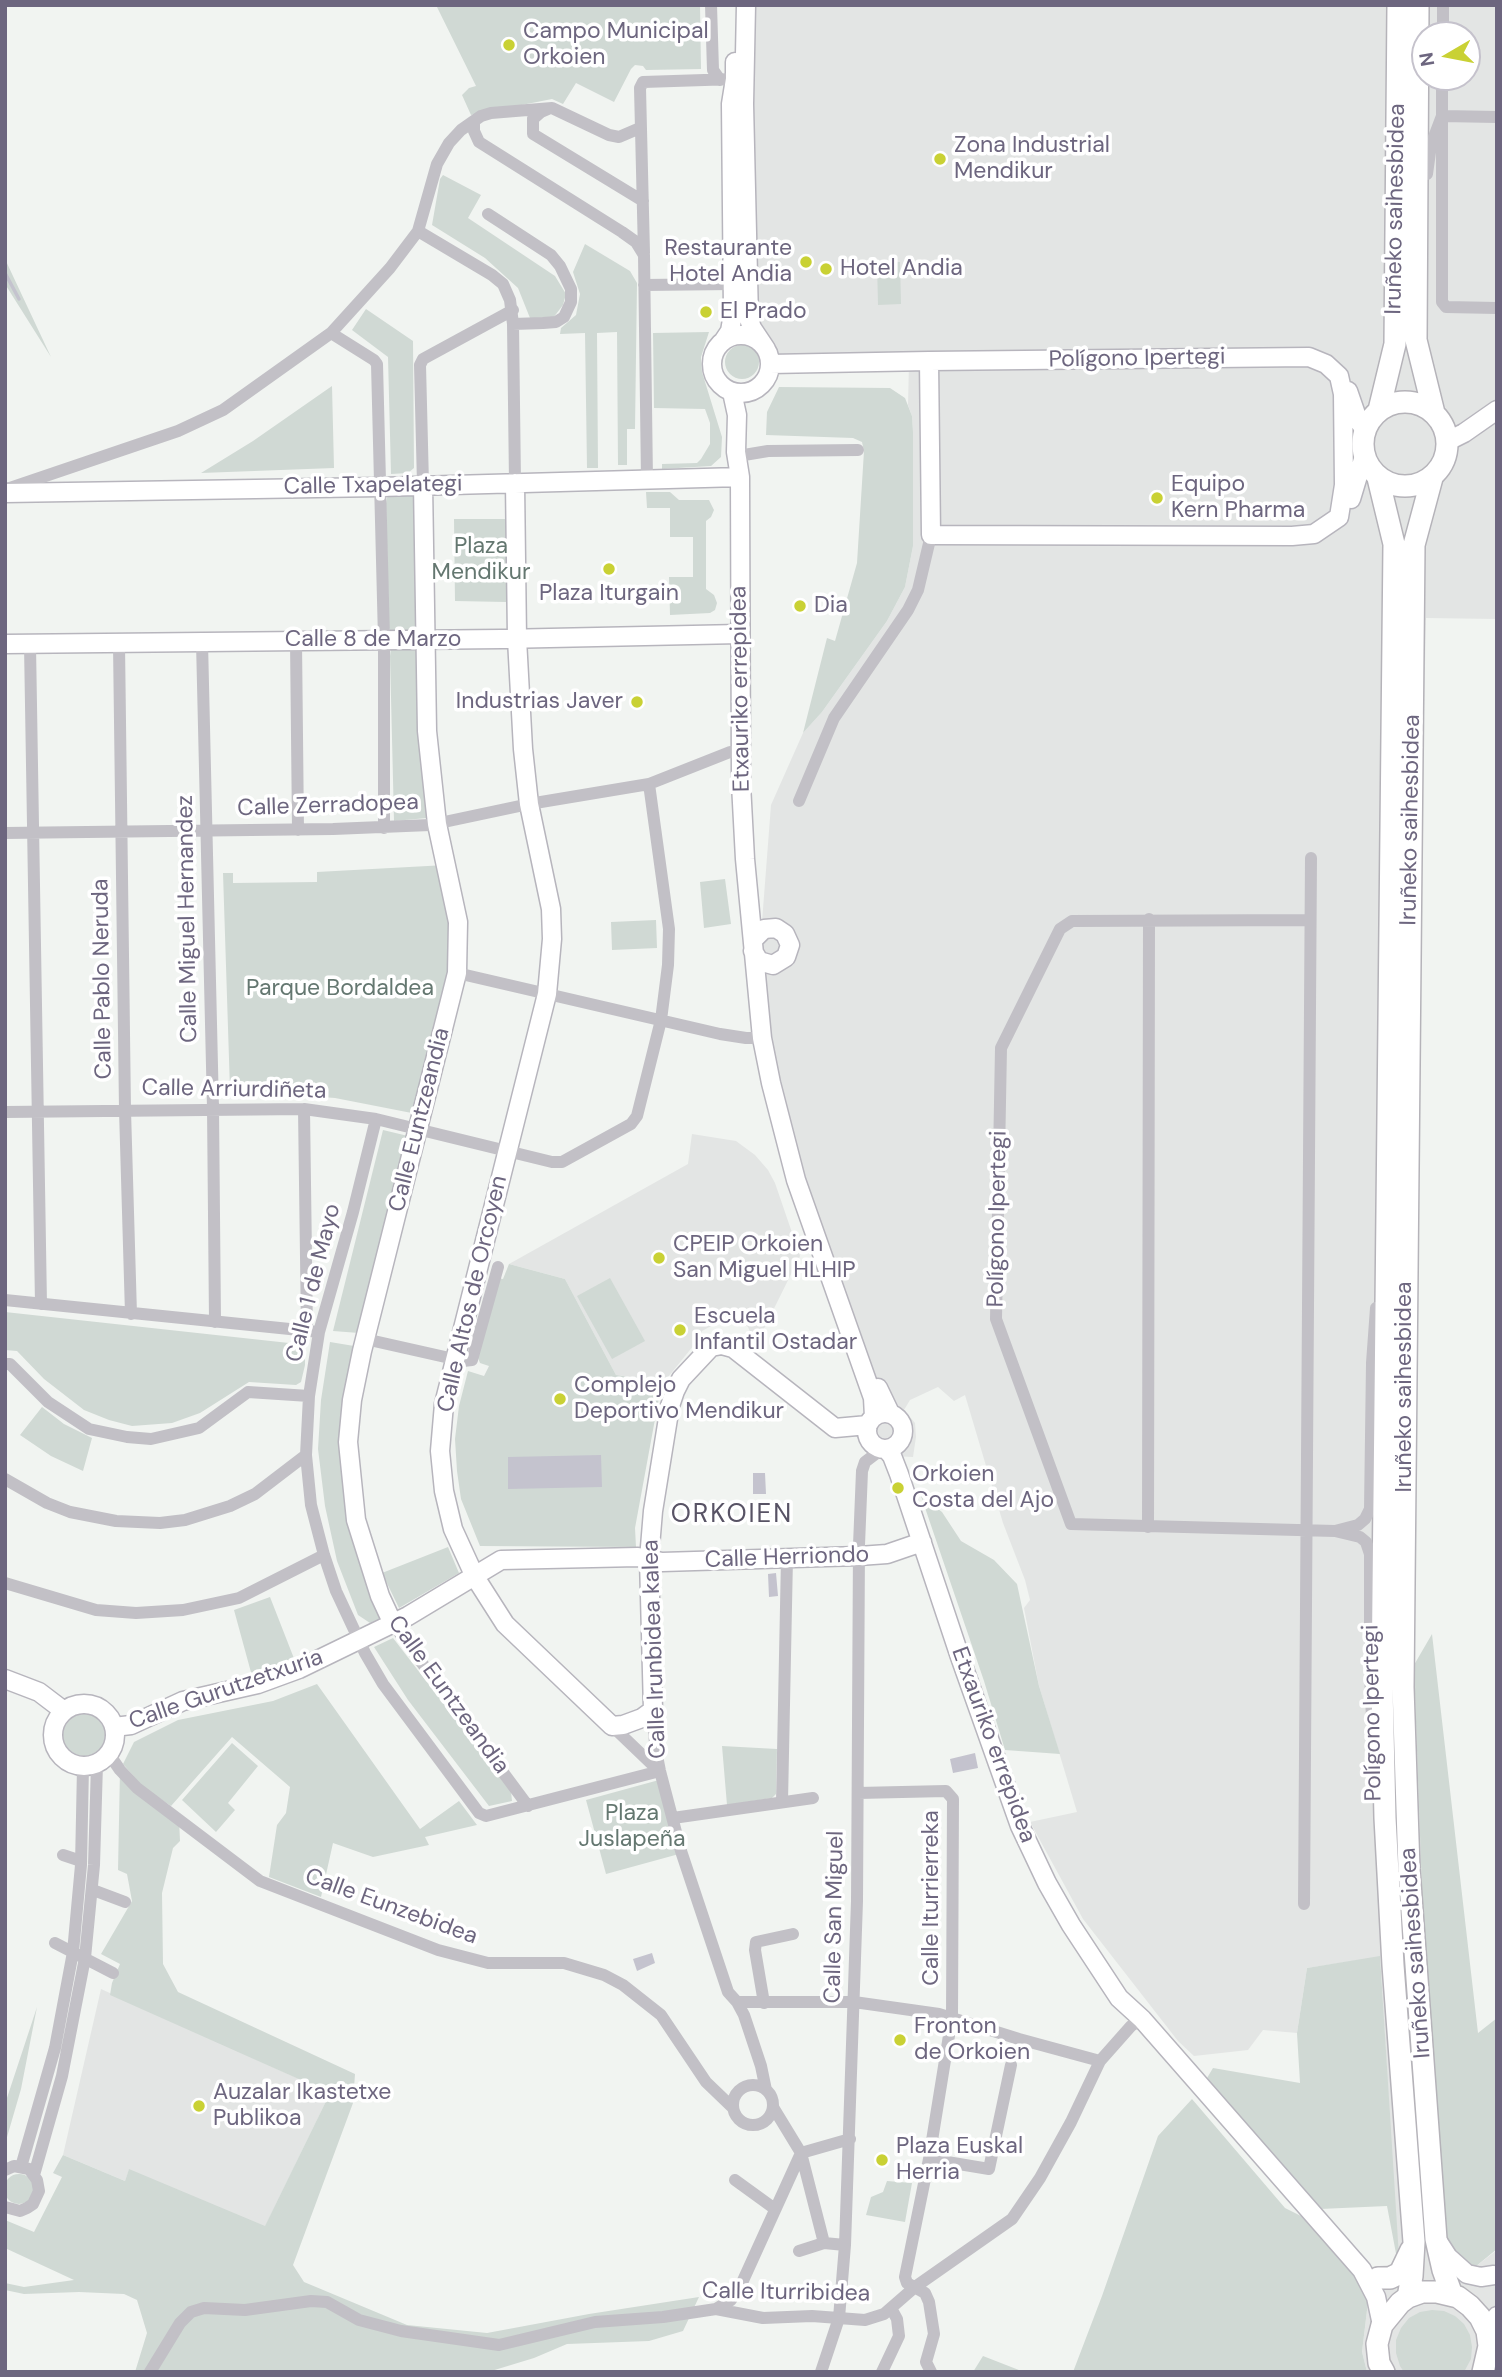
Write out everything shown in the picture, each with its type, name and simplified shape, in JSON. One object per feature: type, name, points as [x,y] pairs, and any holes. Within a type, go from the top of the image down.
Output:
[{"type":"highway","name":"Iruñeko saihesbidea","points":[[1379,410],[1395,344],[1398,5]]},
{"type":"highway","name":"Iruñeko saihesbidea","points":[[1418,5],[1416,340],[1434,413]]},
{"type":"highway","points":[[1407,402],[1421,405],[1434,413],[1446,430],[1448,440],[1447,454],[1432,478],[1420,485],[1405,487],[1391,485],[1378,478],[1369,468],[1362,443],[1365,430],[1379,410],[1392,404],[1407,402]]},
{"type":"highway","name":"Iruñeko saihesbidea","points":[[1378,478],[1394,544],[1382,1687],[1385,1818],[1414,2242],[1408,2297]]},
{"type":"highway","name":"Iruñeko saihesbidea","points":[[1432,478],[1415,545],[1403,1687],[1409,1869],[1436,2239],[1443,2270],[1455,2296]]},
{"type":"highway","name":"Iruñeko saihesbidea","points":[[1370,2274],[1390,2278],[1400,2273],[1414,2242]]},
{"type":"highway","points":[[1384,2372],[1377,2344],[1382,2325],[1400,2303],[1422,2292],[1455,2296],[1480,2317],[1492,2323],[1488,2361],[1483,2372]]},
{"type":"street","points":[[711,5],[713,70],[739,82],[744,104]]},
{"type":"street","points":[[734,5],[728,79],[731,104],[733,314],[730,331],[714,353],[712,368],[718,383],[732,392],[750,392],[765,382],[768,356],[749,319],[744,104],[746,5]]},
{"type":"street","points":[[646,480],[640,88],[643,82],[728,79]]},
{"type":"street","name":"Iruñeko saihesbidea","points":[[1416,258],[1426,207],[1427,160],[1442,116],[1442,91]]},
{"type":"street","points":[[5,491],[178,431],[223,410],[331,333],[390,268],[418,231],[443,153],[449,143],[474,121],[491,113],[552,108],[609,135],[619,137],[640,128]]},
{"type":"street","points":[[552,108],[541,112],[533,120],[533,134],[643,201]]},
{"type":"street","points":[[1497,117],[1442,116],[1442,302],[1446,307],[1497,307]]},
{"type":"street","points":[[474,121],[474,131],[480,142],[622,232],[636,242],[644,255]]},
{"type":"street","points":[[488,214],[551,255],[561,266],[571,289],[572,302],[564,317],[543,323],[513,324]]},
{"type":"street","name":"Calle Altos de Orcoyen","points":[[418,231],[503,284],[513,310],[517,639],[523,749],[528,804],[551,909],[552,939],[547,994],[444,1405],[440,1451],[443,1478],[453,1529],[475,1577],[505,1624],[660,1771]]},
{"type":"street","points":[[644,285],[733,284]]},
{"type":"street","name":"Calle Euntzeandia","points":[[513,310],[423,359],[420,365],[427,731],[437,824],[458,922],[457,973],[365,1339],[352,1400],[348,1442],[356,1520],[367,1560],[393,1624],[528,1805]]},
{"type":"street","points":[[331,333],[377,364],[384,639],[384,828]]},
{"type":"street","points":[[724,340],[732,336],[748,335],[755,338],[768,356]]},
{"type":"street","name":"Polígono Ipertegi","points":[[768,356],[929,361],[1309,357],[1326,364],[1339,376]]},
{"type":"street","points":[[799,801],[834,718],[908,610],[918,590],[931,535],[929,361]]},
{"type":"street","points":[[1339,376],[1346,385],[1358,420],[1365,430]]},
{"type":"street","points":[[1339,376],[1343,394],[1344,485],[1339,517]]},
{"type":"street","name":"Etxauriko errepidea","points":[[740,477],[747,413],[758,388]]},
{"type":"street","name":"Etxauriko errepidea","points":[[732,392],[737,415],[736,452],[740,477],[741,752],[745,859],[762,1038],[796,1180],[873,1398],[877,1418]]},
{"type":"street","points":[[1448,440],[1465,433],[1497,410]]},
{"type":"street","points":[[744,455],[768,451],[858,450]]},
{"type":"street","points":[[931,535],[1314,534],[1339,517],[1350,502],[1358,468],[1364,456]]},
{"type":"street","name":"Calle Txapelategi","points":[[5,491],[380,487],[740,477]]},
{"type":"street","name":"Calle 8 de Marzo","points":[[5,644],[740,634]]},
{"type":"street","points":[[296,641],[298,830]]},
{"type":"street","name":"Calle Miguel Hernandez","points":[[202,642],[208,830],[215,1322]]},
{"type":"street","name":"Calle Pablo Neruda","points":[[119,644],[125,1110],[131,1314]]},
{"type":"street","points":[[30,645],[41,1304]]},
{"type":"street","points":[[649,784],[730,752],[741,752]]},
{"type":"street","name":"Calle Zerradopea","points":[[5,833],[298,830],[437,824],[528,804],[649,784]]},
{"type":"street","name":"Calle Arriurdiñeta","points":[[5,1112],[304,1109],[376,1119],[552,1162],[562,1162],[631,1124],[637,1116],[661,1020],[668,965],[669,929],[649,784]]},
{"type":"street","points":[[1304,1904],[1311,858]]},
{"type":"street","points":[[750,902],[770,928]]},
{"type":"street","points":[[1148,1527],[1149,919]]},
{"type":"street","name":"Polígono Ipertegi","points":[[1310,920],[1072,921],[1060,929],[1001,1048],[996,1320],[1071,1524],[1335,1531],[1360,1537],[1366,1542],[1370,1554],[1370,1672],[1376,1836],[1391,1918]]},
{"type":"street","points":[[769,965],[759,961],[753,946],[760,932],[770,928],[781,930],[790,945],[782,961],[769,965],[764,972],[763,986],[782,1088],[799,1157],[876,1382],[877,1418],[870,1440],[890,1447],[904,1430],[902,1425],[895,1416],[877,1418]]},
{"type":"street","points":[[457,973],[732,1036],[762,1038]]},
{"type":"street","points":[[5,1300],[313,1331],[304,1109]]},
{"type":"street","name":"Calle 1 de Mayo","points":[[376,1119],[354,1212],[313,1331],[306,1455],[311,1505],[336,1591],[383,1684],[479,1813],[486,1816],[660,1771]]},
{"type":"street","name":"Polígono Ipertegi","points":[[1335,1531],[1358,1525],[1370,1509],[1372,1363],[1388,1151]]},
{"type":"street","points":[[365,1339],[468,1362],[475,1354],[498,1267]]},
{"type":"street","name":"Calle Irunbidea kalea","points":[[766,2090],[744,2015],[737,2001],[728,1992],[681,1851],[655,1746],[649,1559],[653,1511],[675,1391],[681,1379],[711,1347],[722,1345],[733,1348],[835,1428],[877,1418]]},
{"type":"street","points":[[5,1364],[10,1364],[48,1402],[89,1429],[127,1437],[151,1438],[199,1428],[248,1392],[309,1396]]},
{"type":"street","name":"Etxauriko errepidea","points":[[890,1447],[1020,1826],[1071,1926],[1119,1998],[1143,2019],[1370,2274],[1408,2297]]},
{"type":"street","name":"Etxauriko errepidea","points":[[890,1447],[903,1464],[1026,1821],[1069,1905],[1143,2019]]},
{"type":"street","name":"Calle San Miguel","points":[[822,2371],[839,2318],[850,2139],[862,1471],[865,1462],[890,1447]]},
{"type":"street","points":[[5,1479],[47,1503],[70,1512],[116,1521],[160,1523],[185,1520],[230,1506],[255,1494],[306,1455]]},
{"type":"street","name":"Calle Herriondo","points":[[649,1559],[662,1562],[859,1556],[887,1553],[922,1542]]},
{"type":"street","points":[[5,1583],[96,1609],[136,1613],[183,1610],[239,1598],[324,1555]]},
{"type":"street","name":"Calle Gurutzetxuria","points":[[114,1727],[131,1725],[183,1701],[258,1684],[359,1641],[501,1560],[633,1557],[649,1559]]},
{"type":"street","points":[[782,1802],[787,1558]]},
{"type":"street","points":[[5,1679],[39,1692],[64,1711]]},
{"type":"street","points":[[5,2207],[20,2211],[33,2204],[39,2191],[34,2175],[62,2076],[79,1955],[81,1861],[96,1761],[115,1736],[114,1727],[104,1712],[89,1704],[80,1704],[64,1711],[54,1727],[54,1745],[65,1760],[96,1761]]},
{"type":"street","points":[[612,1726],[642,1718],[653,1710]]},
{"type":"street","points":[[21,2166],[55,2048],[93,1890],[96,1761]]},
{"type":"street","name":"Calle Eunzebidea","points":[[96,1761],[120,1770],[137,1788],[247,1874],[260,1881],[438,1950],[488,1963],[564,1963],[604,1975],[623,1985],[661,2015],[706,2082],[732,2107]]},
{"type":"street","name":"Calle Iturrierreka","points":[[858,1793],[947,1791],[953,1799],[952,2017],[929,2160],[905,2277],[907,2283],[926,2293],[929,2302],[934,2334],[926,2362],[930,2372]]},
{"type":"street","points":[[673,1818],[813,1798]]},
{"type":"street","points":[[63,1855],[81,1861]]},
{"type":"street","points":[[93,1890],[125,1902]]},
{"type":"street","points":[[764,2003],[756,1942],[793,1934]]},
{"type":"street","points":[[55,1943],[113,1973]]},
{"type":"street","points":[[737,2001],[854,2002],[952,2017],[1100,2061]]},
{"type":"street","name":"Calle Iturribidea","points":[[150,2372],[180,2323],[191,2312],[204,2308],[246,2310],[311,2301],[327,2302],[359,2320],[401,2331],[499,2345],[595,2322],[663,2317],[716,2309],[763,2318],[812,2316],[865,2320],[884,2314],[915,2287],[1012,2219],[1040,2178],[1100,2061],[1131,2026],[1143,2019]]},
{"type":"street","points":[[929,2160],[989,2169],[1011,2065]]},
{"type":"street","points":[[773,2107],[766,2120],[752,2126],[740,2121],[732,2107],[736,2094],[744,2087],[755,2085],[766,2090],[773,2107],[801,2153],[824,2243]]},
{"type":"street","points":[[716,2309],[731,2300],[741,2286],[801,2153],[850,2139]]},
{"type":"street","points":[[5,2170],[21,2166],[34,2175]]},
{"type":"street","points":[[735,2180],[775,2209]]},
{"type":"street","points":[[1436,2239],[1448,2257],[1467,2274],[1481,2277],[1495,2273]]},
{"type":"street","points":[[799,2251],[824,2243],[845,2245]]},
{"type":"street","points":[[1455,2296],[1487,2282],[1495,2273]]},
{"type":"street","name":"Etxauriko errepidea","points":[[1370,2274],[1382,2325]]},
{"type":"street","points":[[882,2372],[899,2336],[897,2319],[891,2308]]},
{"type":"shaded area","points":[[736,5],[1497,5],[1497,619],[1426,618],[1414,1665],[1424,1949],[1444,2232],[1459,2258],[1475,2267],[1497,2250],[1497,2372],[1367,2372],[1362,2352],[1368,2302],[1351,2269],[1398,2264],[1380,1957],[1307,1968],[1297,2033],[1263,2030],[1248,2050],[1194,2056],[1178,2041],[1083,1919],[1030,1822],[1077,1812],[1039,1686],[1024,1608],[1030,1600],[1025,1580],[1003,1523],[965,1395],[954,1401],[938,1387],[910,1400],[904,1410],[915,1423],[913,1457],[892,1456],[875,1440],[872,1428],[874,1417],[798,1188],[759,961],[771,805],[803,733],[822,712],[887,621],[905,587],[913,546],[913,432],[908,405],[909,363],[744,362],[739,258]]},
{"type":"shaded area","name":"CPEIP Orkoien San Miguel HLHIP","points":[[692,1134],[736,1141],[755,1155],[775,1183],[800,1256],[751,1355],[751,1334],[748,1327],[736,1316],[728,1317],[702,1331],[664,1382],[616,1375],[565,1279],[509,1264],[688,1164]]},
{"type":"shaded area","points":[[601,1455],[602,1487],[508,1489],[508,1457]]},
{"type":"shaded area","points":[[753,1473],[765,1473],[766,1494],[753,1494]]},
{"type":"shaded area","points":[[776,1573],[778,1596],[769,1597],[768,1574]]},
{"type":"shaded area","points":[[975,1753],[978,1768],[953,1773],[950,1759]]},
{"type":"shaded area","points":[[652,1953],[655,1963],[637,1971],[633,1959]]},
{"type":"shaded area","name":"Auzalar Ikastetxe Publikoa","points":[[101,1989],[330,2093],[265,2227],[129,2170],[125,2181],[63,2155]]},
{"type":"green space","points":[[436,5],[700,5],[701,69],[646,70],[643,66],[635,65],[614,102],[576,83],[563,104],[552,99],[471,115],[462,95],[469,88],[476,86]]},
{"type":"green space","points":[[443,175],[481,195],[468,218],[555,276],[566,294],[563,305],[553,318],[530,318],[518,288],[485,258],[432,225]]},
{"type":"green space","points":[[585,244],[630,271],[637,283],[635,429],[627,429],[627,465],[618,465],[617,332],[597,333],[598,468],[587,468],[585,333],[560,334],[561,328],[576,315],[580,294],[573,272]]},
{"type":"green space","points":[[5,259],[51,357],[5,284]]},
{"type":"green space","points":[[877,262],[900,262],[901,304],[878,305]]},
{"type":"green space","points":[[366,309],[413,341],[414,468],[408,473],[391,474],[388,357],[352,330]]},
{"type":"green space","points":[[709,332],[701,357],[702,372],[722,437],[721,457],[711,466],[662,469],[662,464],[697,463],[710,444],[710,423],[705,409],[654,408],[653,333]]},
{"type":"green space","points":[[742,345],[754,350],[759,362],[754,374],[742,379],[730,374],[725,362],[730,350]]},
{"type":"green space","points":[[332,386],[334,468],[201,473],[253,441]]},
{"type":"green space","points":[[779,387],[890,388],[905,398],[912,416],[913,546],[905,587],[887,621],[822,712],[803,733],[827,638],[835,641],[857,563],[864,451],[862,442],[853,438],[766,435],[767,412]]},
{"type":"green space","points":[[395,490],[418,495],[419,625],[415,631],[392,634],[389,628],[386,503],[388,494]]},
{"type":"green space","points":[[646,492],[670,492],[679,500],[709,500],[714,510],[706,521],[706,589],[714,595],[717,603],[715,610],[710,613],[670,615],[669,577],[693,577],[693,537],[670,537],[670,508],[647,508]]},
{"type":"green space","name":"Plaza Mendikur","points":[[454,519],[506,519],[506,602],[455,601]]},
{"type":"green space","points":[[420,647],[431,813],[427,818],[394,821],[391,648]]},
{"type":"green space","name":"Parque Bordaldea","points":[[446,865],[458,922],[422,1115],[335,1098],[230,1090],[223,873],[233,873],[233,883],[317,882],[317,872]]},
{"type":"green space","points":[[725,879],[731,924],[704,928],[700,882]]},
{"type":"green space","points":[[656,920],[657,948],[612,950],[611,922]]},
{"type":"green space","points":[[383,1130],[408,1136],[359,1333],[333,1331]]},
{"type":"green space","name":"Complejo Deportivo Mendikur","points":[[509,1264],[565,1279],[616,1375],[664,1382],[635,1528],[636,1547],[480,1546],[461,1499],[455,1439],[459,1406],[468,1371],[484,1376],[489,1366],[480,1363],[478,1358],[498,1278],[503,1279]]},
{"type":"green space","points":[[610,1278],[645,1341],[612,1359],[577,1296]]},
{"type":"green space","points":[[5,1312],[289,1343],[298,1345],[301,1349],[305,1355],[305,1365],[301,1382],[296,1385],[249,1382],[200,1413],[172,1423],[132,1426],[84,1410],[44,1379],[17,1351],[5,1350]]},
{"type":"green space","points":[[330,1342],[354,1346],[344,1414],[384,1616],[370,1623],[358,1615],[337,1561],[325,1506],[318,1449],[321,1400]]},
{"type":"green space","points":[[42,1407],[64,1424],[92,1438],[83,1471],[51,1456],[20,1435]]},
{"type":"green space","points":[[921,1496],[942,1512],[961,1541],[994,1560],[1017,1584],[1039,1686],[1060,1754],[1005,1750]]},
{"type":"green space","points":[[448,1547],[459,1573],[399,1608],[382,1573]]},
{"type":"green space","points":[[270,1597],[295,1661],[252,1676],[234,1610]]},
{"type":"green space","points":[[1432,1634],[1478,2033],[1497,2018],[1497,2249],[1475,2267],[1459,2259],[1444,2232],[1424,1949],[1414,1665]]},
{"type":"green space","points":[[393,1638],[511,1791],[512,1801],[489,1806],[408,1700],[374,1647]]},
{"type":"green space","points":[[317,1684],[420,1829],[459,1801],[477,1825],[425,1837],[429,1845],[373,1857],[333,1843],[321,1897],[269,1877],[277,1825],[286,1813],[290,1787],[232,1737],[171,1806],[143,1787],[123,1764],[134,1742],[178,1720],[273,1701]]},
{"type":"green space","points":[[84,1714],[99,1720],[105,1735],[99,1750],[84,1756],[69,1750],[63,1735],[69,1720]]},
{"type":"green space","points":[[232,1743],[258,1766],[228,1803],[235,1810],[216,1832],[182,1800]]},
{"type":"green space","points":[[722,1746],[777,1749],[776,1794],[772,1798],[727,1805]]},
{"type":"green space","points":[[120,1770],[179,1819],[180,1841],[173,1848],[162,1893],[163,1964],[178,1992],[355,2074],[353,2103],[293,2265],[304,2282],[407,2325],[487,2333],[699,2297],[683,2331],[649,2341],[567,2344],[534,2358],[488,2372],[135,2372],[147,2333],[137,2300],[124,2294],[24,2294],[5,2290],[5,2283],[24,2287],[74,2280],[5,2248],[5,2220],[34,2232],[62,2177],[53,2173],[63,2155],[125,2181],[129,2169],[265,2226],[330,2093],[110,1995],[120,1964],[101,1954],[132,1901],[127,1874],[118,1870]]},
{"type":"green space","name":"Plaza Juslapeña","points":[[659,1780],[679,1854],[606,1874],[586,1800]]},
{"type":"green space","points":[[1380,1956],[1398,2264],[1387,2206],[1320,2209],[1207,2078],[1213,2068],[1300,2083],[1297,2033],[1307,1968]]},
{"type":"green space","points":[[37,2007],[21,2089],[5,2144],[5,2104]]},
{"type":"green space","points":[[1192,2099],[1285,2208],[1307,2219],[1351,2269],[1368,2302],[1362,2352],[1367,2372],[1073,2372],[1158,2136]]},
{"type":"green space","points":[[19,2174],[30,2178],[34,2189],[30,2200],[19,2204],[8,2200],[4,2189],[8,2178]]},
{"type":"green space","points":[[887,2181],[912,2183],[905,2222],[866,2215],[871,2197],[883,2192]]},
{"type":"green space","points":[[1432,2310],[1455,2316],[1464,2324],[1470,2335],[1471,2359],[1464,2372],[1404,2372],[1400,2366],[1396,2340],[1401,2328],[1409,2318]]},
{"type":"green space","points":[[983,2356],[1024,2372],[973,2372]]},
{"type":"waterway","points":[[5,273],[19,299]]},
{"type":"place","name":"Campo Municipal Orkoien","points":[[509,45]]},
{"type":"place","name":"Zona Industrial Mendikur","points":[[940,159]]},
{"type":"place","name":"Restaurante Hotel Andia","points":[[806,262]]},
{"type":"place","name":"Hotel Andia","points":[[826,269]]},
{"type":"place","name":"El Prado","points":[[706,312]]},
{"type":"place","name":"Equipo Kern Pharma","points":[[1157,498]]},
{"type":"place","name":"Plaza Iturgain","points":[[609,569]]},
{"type":"place","name":"Dia","points":[[800,606]]},
{"type":"place","name":"Industrias Javer","points":[[637,702]]},
{"type":"place","name":"CPEIP Orkoien San Miguel HLHIP","points":[[659,1258]]},
{"type":"place","name":"Escuela Infantil Ostadar","points":[[680,1330]]},
{"type":"place","name":"Complejo Deportivo Mendikur","points":[[560,1399]]},
{"type":"place","name":"Orkoien Costa del Ajo","points":[[898,1488]]},
{"type":"place","name":"Fronton de Orkoien","points":[[900,2040]]},
{"type":"place","name":"Auzalar Ikastetxe Publikoa","points":[[199,2106]]},
{"type":"place","name":"Plaza Euskal Herria","points":[[882,2160]]},
{"type":"district","name":"ORKOIEN","points":[[732,1515]]}]
